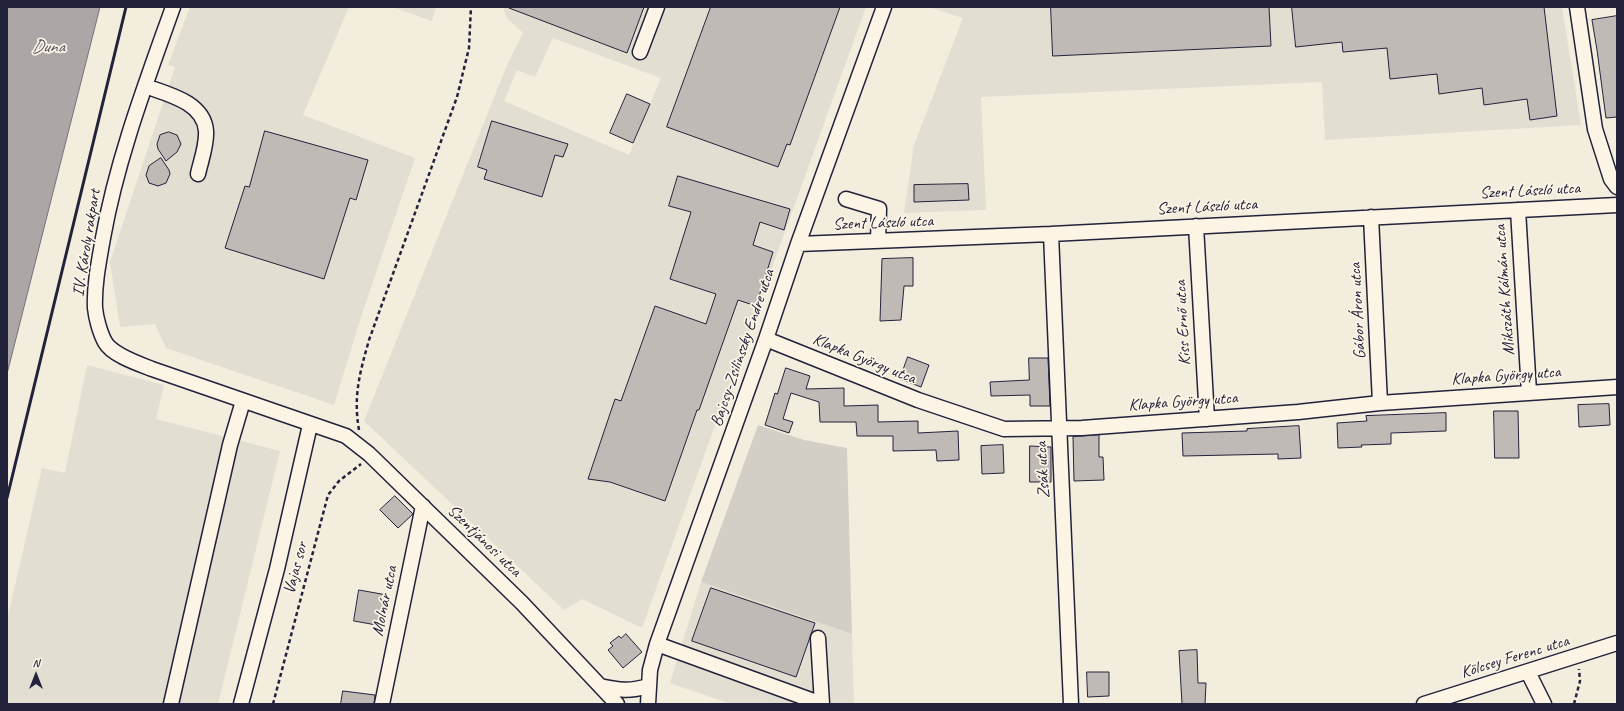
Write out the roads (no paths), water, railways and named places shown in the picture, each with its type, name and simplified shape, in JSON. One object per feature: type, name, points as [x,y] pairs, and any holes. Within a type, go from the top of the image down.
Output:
[{"type":"street","name":"IV. Károly rakpart","points":[[173,7],[122,154],[108,209],[98,268],[95,308],[98,323],[106,344],[123,357],[152,369],[310,425]]},
{"type":"street","points":[[640,52],[657,7]]},
{"type":"street","name":"Bajcsy-Zsilinszky Endre utca","points":[[648,704],[650,670],[657,644],[766,339],[798,244],[884,7]]},
{"type":"street","points":[[1578,7],[1595,129],[1611,179],[1617,187]]},
{"type":"street","points":[[145,86],[188,103],[198,111],[206,130],[198,174]]},
{"type":"street","points":[[846,199],[879,209],[878,241]]},
{"type":"street","name":"Szent László utca","points":[[798,244],[1051,234],[1617,205]]},
{"type":"street","name":"Mikszáth Kálmán utca","points":[[1518,210],[1529,392]]},
{"type":"street","name":"Gábor Áron utca","points":[[1371,217],[1380,403]]},
{"type":"street","name":"Kiss Ernő utca","points":[[1196,226],[1207,419]]},
{"type":"street","name":"Zsák utca","points":[[1051,234],[1071,704]]},
{"type":"street","name":"Klapka György utca","points":[[766,339],[918,400],[1004,430],[1059,429],[1207,419],[1298,412],[1380,403],[1529,392],[1617,388]]},
{"type":"street","points":[[171,704],[230,445],[243,400]]},
{"type":"street","points":[[241,704],[277,569],[310,425]]},
{"type":"street","name":"Szentjánosi utca","points":[[310,425],[346,436],[370,455],[522,603],[599,686],[618,704]]},
{"type":"street","name":"Molnár utca","points":[[382,704],[423,506]]},
{"type":"street","points":[[657,644],[822,704],[818,638]]},
{"type":"street","name":"Kölcsey Ferenc utca","points":[[1424,704],[1617,643]]},
{"type":"street","points":[[1528,672],[1544,704]]},
{"type":"street","points":[[599,686],[622,691],[634,691],[648,686]]},
{"type":"water","name":"Duna","points":[[7,7],[100,7],[7,374]]},
{"type":"railway","points":[[7,498],[126,7]]}]
